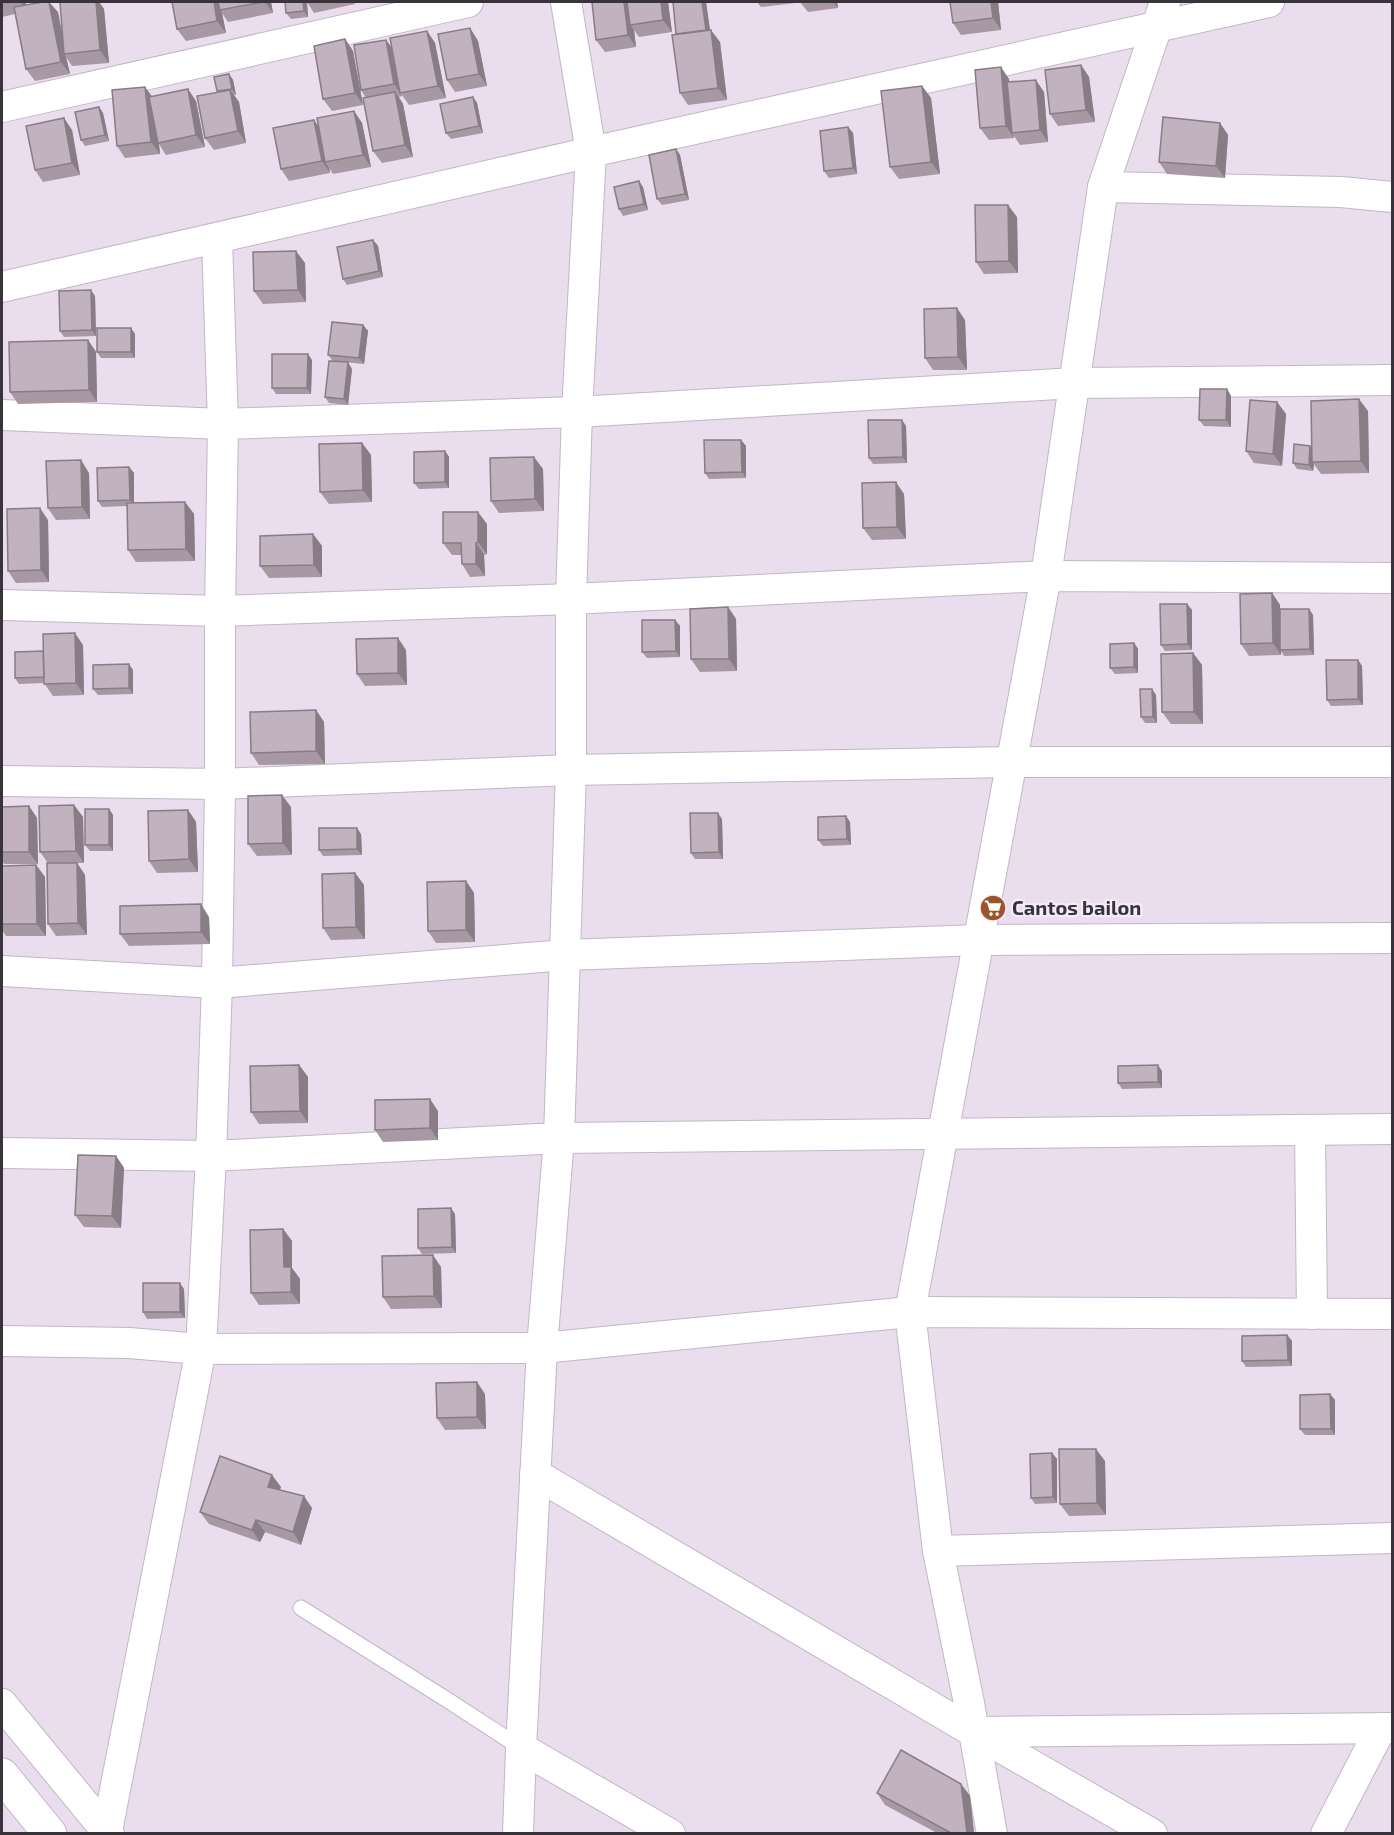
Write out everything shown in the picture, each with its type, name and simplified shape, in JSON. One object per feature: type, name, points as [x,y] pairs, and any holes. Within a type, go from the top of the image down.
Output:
[{"type":"highway","points":[[2,1775],[50,1833]]},
{"type":"street","points":[[2,107],[468,2]]},
{"type":"street","points":[[518,1833],[542,1348],[560,1138],[571,770],[572,599],[577,412],[591,152],[566,2]]},
{"type":"street","points":[[2,287],[591,152],[1162,13],[1269,2]]},
{"type":"street","points":[[992,1833],[938,1551],[910,1312],[1046,576],[1104,187],[1162,13]]},
{"type":"street","points":[[1104,187],[1341,192],[1392,197]]},
{"type":"street","points":[[107,1832],[201,1349],[217,982],[220,784],[223,424],[217,239]]},
{"type":"street","points":[[2,415],[223,424],[577,412],[1075,383],[1392,380]]},
{"type":"street","points":[[2,605],[220,611],[572,599],[1046,576],[1392,578]]},
{"type":"street","points":[[2,781],[220,784],[571,770],[1011,762],[1392,762]]},
{"type":"street","points":[[2,971],[217,982],[566,955],[979,940],[1392,938]]},
{"type":"street","points":[[1310,1130],[1312,1314]]},
{"type":"street","points":[[2,1153],[211,1156],[560,1138],[1392,1130]]},
{"type":"street","points":[[2,1341],[129,1343],[201,1349],[542,1348],[910,1312],[1392,1314]]},
{"type":"street","points":[[535,1474],[974,1732],[1152,1833]]},
{"type":"street","points":[[938,1551],[1392,1538]]},
{"type":"street","points":[[2,1704],[107,1832]]},
{"type":"street","points":[[974,1732],[1387,1728]]},
{"type":"street","points":[[1326,1833],[1387,1728]]},
{"type":"street","points":[[521,1748],[670,1833]]},
{"type":"lane","points":[[301,1608],[521,1748]]},
{"type":"building","points":[[49,2],[61,62],[26,69],[14,7]]},
{"type":"building","points":[[60,2],[96,2],[100,50],[64,54]]},
{"type":"building","points":[[172,2],[214,2],[217,21],[177,29]]},
{"type":"building","points":[[218,2],[263,2],[220,10]]},
{"type":"building","points":[[285,2],[303,2],[304,11],[286,13]]},
{"type":"building","points":[[592,2],[624,2],[628,35],[596,40]]},
{"type":"building","points":[[627,2],[661,2],[663,20],[630,25]]},
{"type":"building","points":[[673,2],[702,2],[706,30],[676,34]]},
{"type":"building","points":[[950,2],[991,2],[993,18],[953,23]]},
{"type":"building","points":[[470,28],[479,74],[447,80],[438,34]]},
{"type":"building","points":[[711,30],[718,88],[680,93],[672,35]]},
{"type":"building","points":[[427,31],[438,86],[400,93],[390,38]]},
{"type":"building","points":[[345,39],[355,93],[323,99],[314,46]]},
{"type":"building","points":[[386,40],[394,84],[361,90],[354,45]]},
{"type":"building","points":[[1081,65],[1086,110],[1050,114],[1045,70]]},
{"type":"building","points":[[1001,67],[1006,126],[980,128],[975,70]]},
{"type":"building","points":[[229,74],[232,89],[217,91],[214,77]]},
{"type":"building","points":[[1036,80],[1040,130],[1012,133],[1007,82]]},
{"type":"building","points":[[922,86],[931,162],[890,167],[881,91]]},
{"type":"building","points":[[145,87],[151,142],[117,146],[112,90]]},
{"type":"building","points":[[188,89],[196,135],[158,143],[149,97]]},
{"type":"building","points":[[230,90],[238,131],[205,138],[197,96]]},
{"type":"building","points":[[395,92],[405,145],[373,151],[363,98]]},
{"type":"building","points":[[473,97],[479,126],[446,133],[440,104]]},
{"type":"building","points":[[99,107],[105,135],[81,140],[75,112]]},
{"type":"building","points":[[354,111],[363,155],[325,162],[317,118]]},
{"type":"building","points":[[1163,117],[1220,123],[1216,166],[1159,162]]},
{"type":"building","points":[[64,118],[72,163],[35,170],[26,126]]},
{"type":"building","points":[[314,120],[322,161],[281,169],[273,128]]},
{"type":"building","points":[[848,127],[853,168],[824,171],[820,131]]},
{"type":"building","points":[[676,149],[685,194],[657,199],[649,155]]},
{"type":"building","points":[[639,181],[644,204],[619,209],[614,187]]},
{"type":"building","points":[[975,205],[1008,205],[1009,261],[976,262]]},
{"type":"building","points":[[373,240],[379,271],[343,279],[337,247]]},
{"type":"building","points":[[296,251],[298,290],[254,291],[253,252]]},
{"type":"building","points":[[91,290],[92,330],[60,331],[59,291]]},
{"type":"building","points":[[957,308],[958,357],[925,358],[924,309]]},
{"type":"building","points":[[332,322],[363,325],[359,358],[328,355]]},
{"type":"building","points":[[97,328],[131,328],[131,352],[97,352]]},
{"type":"building","points":[[88,340],[89,390],[10,392],[9,342]]},
{"type":"building","points":[[272,354],[308,354],[307,388],[272,388]]},
{"type":"building","points":[[329,361],[348,362],[344,399],[325,397]]},
{"type":"building","points":[[1200,389],[1227,389],[1226,420],[1199,420]]},
{"type":"building","points":[[1359,399],[1361,461],[1312,462],[1311,401]]},
{"type":"building","points":[[1250,400],[1277,402],[1273,454],[1246,451]]},
{"type":"building","points":[[868,420],[902,420],[903,457],[869,458]]},
{"type":"building","points":[[704,440],[741,440],[742,472],[705,473]]},
{"type":"building","points":[[362,443],[363,490],[320,492],[319,444]]},
{"type":"building","points":[[1294,444],[1310,446],[1309,465],[1293,463]]},
{"type":"building","points":[[445,451],[445,482],[414,483],[414,452]]},
{"type":"building","points":[[534,457],[535,499],[491,501],[490,458]]},
{"type":"building","points":[[81,460],[82,507],[48,508],[46,461]]},
{"type":"building","points":[[129,467],[130,500],[98,501],[97,468]]},
{"type":"building","points":[[896,482],[897,527],[863,528],[862,483]]},
{"type":"building","points":[[185,502],[186,549],[128,550],[127,503]]},
{"type":"building","points":[[40,508],[41,570],[8,571],[7,509]]},
{"type":"building","points":[[443,512],[478,512],[476,564],[462,564],[461,543],[443,543]]},
{"type":"building","points":[[313,534],[314,565],[260,566],[260,536]]},
{"type":"building","points":[[1272,593],[1273,643],[1241,644],[1240,594]]},
{"type":"building","points":[[1160,604],[1187,604],[1188,644],[1161,645]]},
{"type":"building","points":[[728,607],[729,659],[691,659],[690,609]]},
{"type":"building","points":[[1280,609],[1309,609],[1310,649],[1280,650]]},
{"type":"building","points":[[642,620],[675,620],[676,651],[642,652]]},
{"type":"building","points":[[75,633],[76,683],[44,684],[43,634]]},
{"type":"building","points":[[398,638],[398,673],[357,674],[356,639]]},
{"type":"building","points":[[1134,643],[1134,667],[1110,668],[1110,644]]},
{"type":"building","points":[[43,651],[44,677],[15,678],[15,652]]},
{"type":"building","points":[[1193,653],[1194,712],[1162,712],[1161,654]]},
{"type":"building","points":[[1326,660],[1358,660],[1358,699],[1327,700]]},
{"type":"building","points":[[129,664],[129,688],[93,689],[93,665]]},
{"type":"building","points":[[1140,689],[1152,689],[1153,717],[1141,717]]},
{"type":"building","points":[[316,710],[316,751],[251,753],[250,712]]},
{"type":"building","points":[[282,795],[283,843],[248,844],[248,796]]},
{"type":"building","points":[[74,805],[76,851],[40,852],[39,806]]},
{"type":"building","points":[[29,806],[29,852],[2,852],[2,807]]},
{"type":"building","points":[[85,809],[109,809],[109,845],[85,845]]},
{"type":"building","points":[[188,810],[189,859],[149,861],[148,811]]},
{"type":"building","points":[[690,813],[718,813],[719,852],[691,853]]},
{"type":"building","points":[[846,816],[847,839],[818,840],[818,817]]},
{"type":"building","points":[[319,828],[357,828],[357,849],[319,850]]},
{"type":"building","points":[[47,863],[77,863],[78,923],[48,924]]},
{"type":"building","points":[[36,865],[37,924],[2,924],[2,866]]},
{"type":"building","points":[[355,873],[356,927],[323,928],[322,874]]},
{"type":"building","points":[[466,881],[466,930],[428,931],[427,882]]},
{"type":"building","points":[[201,904],[201,932],[120,934],[120,906]]},
{"type":"building","points":[[299,1065],[300,1111],[251,1112],[250,1066]]},
{"type":"building","points":[[1158,1065],[1158,1082],[1118,1083],[1118,1066]]},
{"type":"building","points":[[430,1099],[430,1128],[375,1130],[375,1100]]},
{"type":"building","points":[[78,1155],[116,1156],[112,1216],[75,1215]]},
{"type":"building","points":[[451,1208],[452,1247],[418,1248],[418,1209]]},
{"type":"building","points":[[283,1229],[284,1267],[291,1267],[291,1292],[251,1293],[250,1230]]},
{"type":"building","points":[[433,1255],[434,1296],[383,1297],[382,1256]]},
{"type":"building","points":[[143,1283],[180,1283],[180,1312],[143,1312]]},
{"type":"building","points":[[1287,1335],[1288,1360],[1242,1361],[1242,1336]]},
{"type":"building","points":[[477,1382],[477,1417],[437,1418],[436,1383]]},
{"type":"building","points":[[1330,1394],[1331,1429],[1300,1429],[1300,1395]]},
{"type":"building","points":[[1059,1449],[1096,1449],[1097,1503],[1060,1504]]},
{"type":"building","points":[[1052,1453],[1053,1497],[1031,1498],[1030,1454]]},
{"type":"building","points":[[220,1456],[272,1475],[268,1487],[304,1496],[293,1532],[256,1520],[252,1530],[200,1512]]},
{"type":"building","points":[[901,1750],[961,1784],[967,1833],[951,1833],[877,1793]]},
{"type":"place","name":"Cantos bailon","points":[[993,908]]}]
